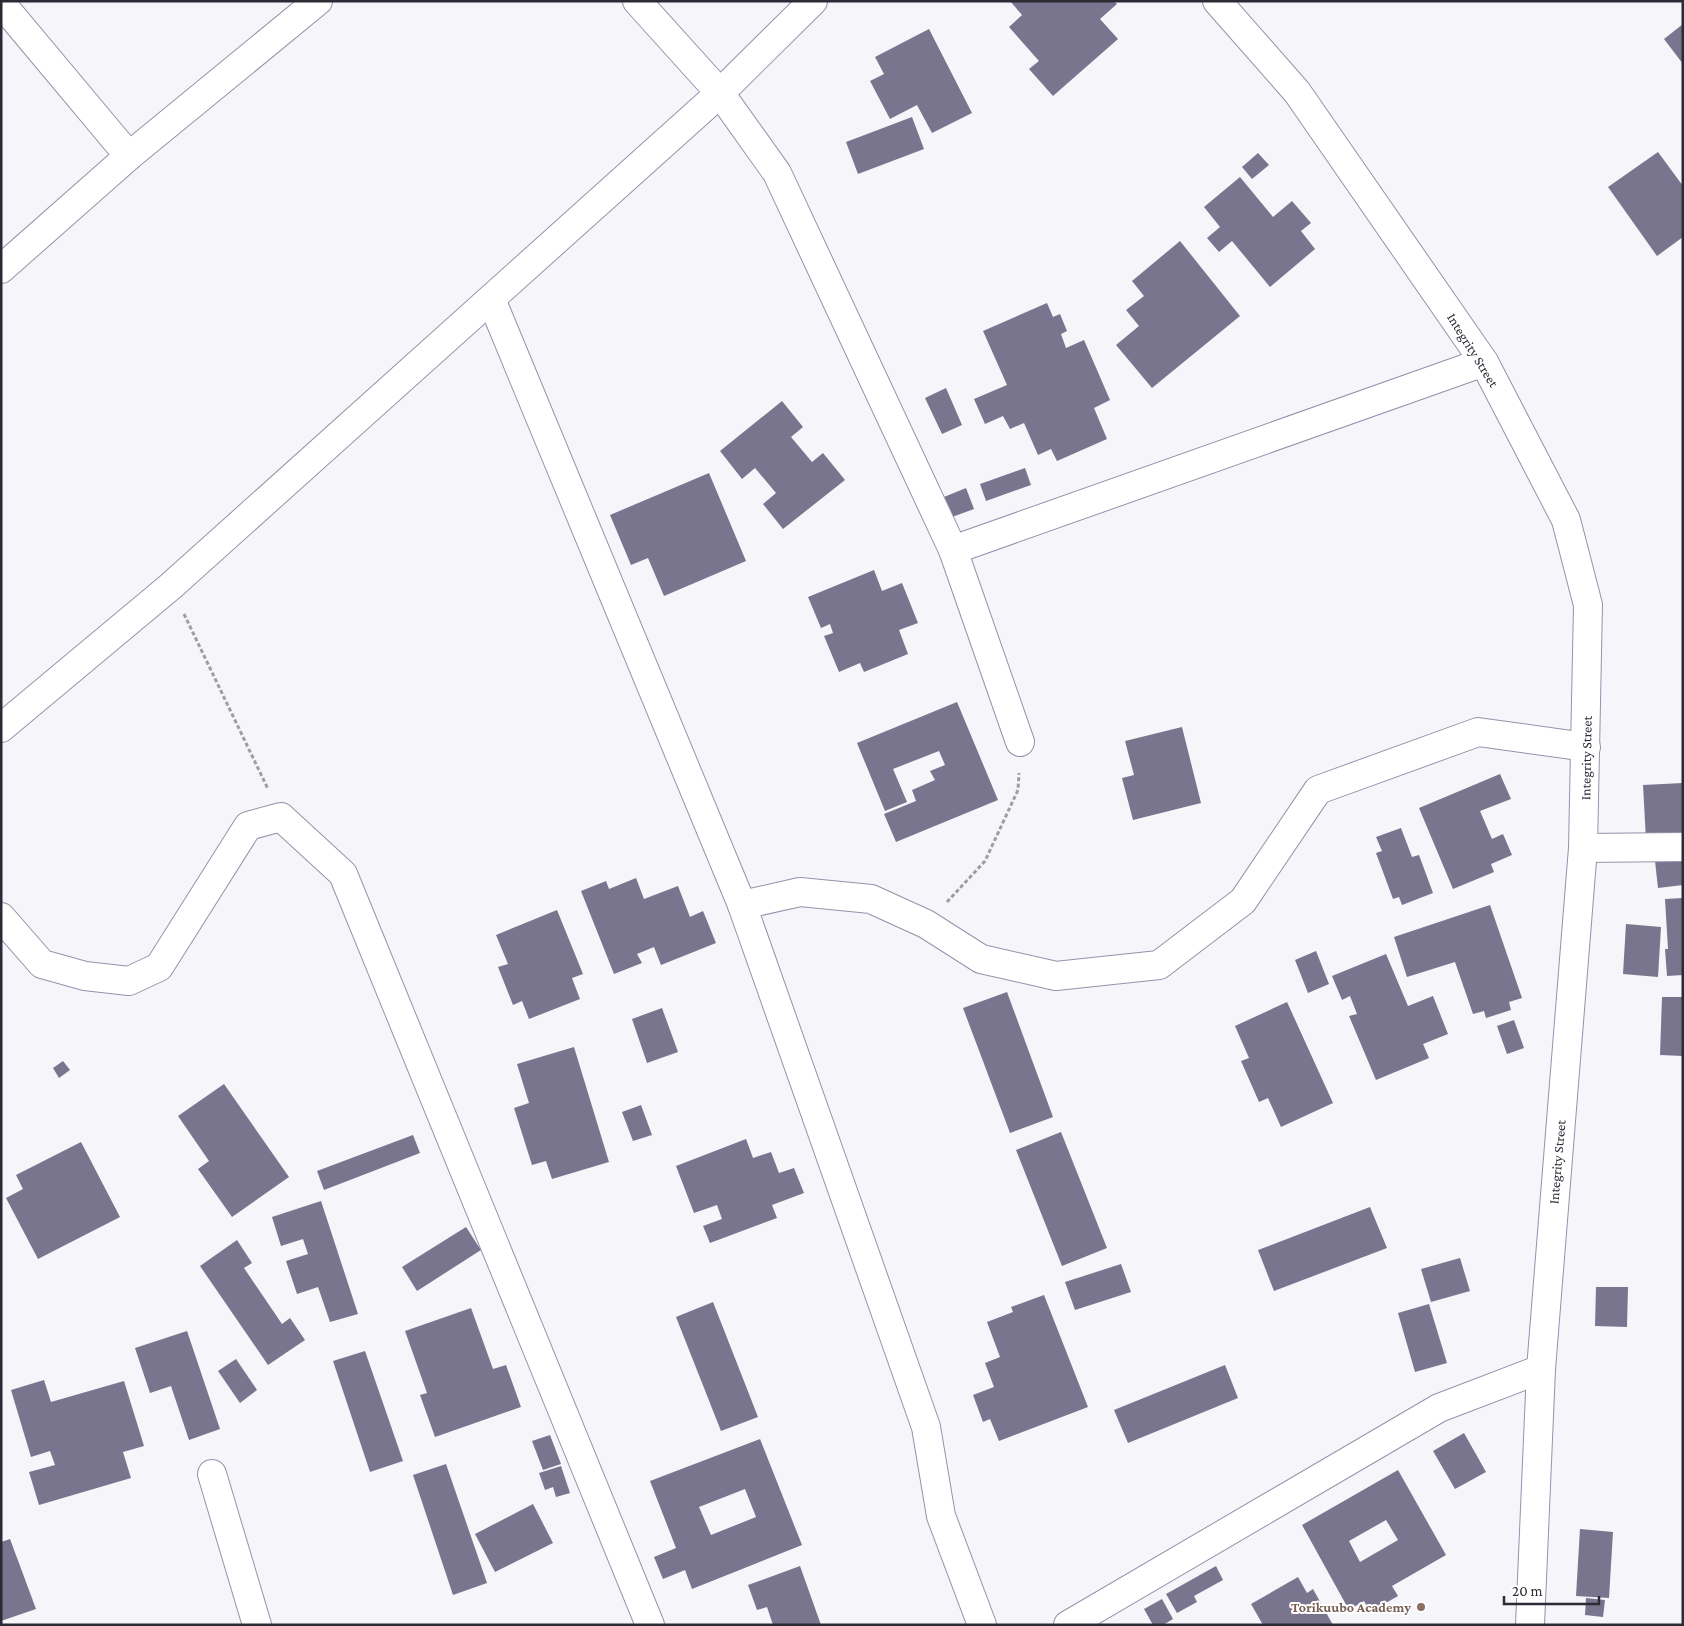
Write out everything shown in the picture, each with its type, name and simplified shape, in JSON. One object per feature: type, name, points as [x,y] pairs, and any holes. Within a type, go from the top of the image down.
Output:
[{"type":"street","points":[[1,269],[129,156],[318,1]]},
{"type":"street","points":[[637,1],[720,93],[777,173],[953,550],[1020,742]]},
{"type":"street","points":[[1,728],[171,586],[720,93],[813,1]]},
{"type":"street","name":"Integrity Street","points":[[1217,1],[1297,92],[1484,362],[1566,520],[1588,605],[1583,848],[1541,1369],[1530,1625]]},
{"type":"street","points":[[1,3],[129,156]]},
{"type":"street","points":[[491,299],[742,905],[926,1427],[941,1516],[982,1625]]},
{"type":"street","points":[[953,550],[1484,362]]},
{"type":"street","points":[[742,905],[800,892],[870,899],[926,924],[981,959],[1056,976],[1159,965],[1243,901],[1318,790],[1478,732],[1586,747]]},
{"type":"street","points":[[1,917],[42,964],[85,976],[129,981],[159,967],[248,826],[281,817],[343,874],[650,1625]]},
{"type":"street","points":[[1583,848],[1683,847]]},
{"type":"street","points":[[1068,1625],[1439,1408],[1541,1369]]},
{"type":"street","points":[[212,1474],[257,1625]]},
{"type":"path","points":[[171,586],[281,817]]},
{"type":"path","points":[[926,924],[985,861],[1018,790],[1020,742]]},
{"type":"building","points":[[1010,1],[1114,1],[1117,4],[1100,19],[1118,39],[1053,96],[1029,69],[1039,61],[1009,27],[1022,15]]},
{"type":"building","points":[[1683,24],[1683,64],[1664,39]]},
{"type":"building","points":[[929,29],[972,113],[932,133],[917,105],[890,119],[870,81],[884,74],[875,57]]},
{"type":"building","points":[[912,117],[924,149],[858,174],[846,142]]},
{"type":"building","points":[[1658,152],[1683,186],[1683,237],[1657,256],[1608,187]]},
{"type":"building","points":[[1258,153],[1269,165],[1252,179],[1242,167]]},
{"type":"building","points":[[1240,177],[1273,217],[1292,201],[1311,223],[1301,231],[1315,249],[1270,287],[1232,241],[1219,252],[1207,238],[1220,227],[1204,207]]},
{"type":"building","points":[[1180,241],[1240,316],[1152,388],[1116,345],[1139,326],[1126,310],[1144,296],[1132,281]]},
{"type":"building","points":[[1047,303],[1053,317],[1060,314],[1067,331],[1061,334],[1066,348],[1084,340],[1110,400],[1094,408],[1107,439],[1057,461],[1051,449],[1038,455],[1024,423],[1010,429],[1003,416],[985,424],[974,399],[1007,385],[983,331]]},
{"type":"building","points":[[946,388],[962,425],[942,434],[925,398]]},
{"type":"building","points":[[782,401],[803,427],[791,437],[812,462],[823,453],[845,480],[783,529],[763,504],[776,493],[755,468],[742,479],[720,451]]},
{"type":"building","points":[[1025,468],[1031,485],[986,501],[980,484]]},
{"type":"building","points":[[709,473],[746,561],[664,596],[648,558],[631,565],[610,515]]},
{"type":"building","points":[[966,488],[974,509],[952,517],[944,497]]},
{"type":"building","points":[[874,570],[882,591],[902,583],[918,623],[899,630],[908,654],[864,672],[860,663],[839,672],[824,636],[833,633],[830,624],[821,628],[808,597]]},
{"type":"building","points":[[957,702],[998,800],[896,842],[884,814],[916,801],[912,790],[935,780],[930,771],[945,765],[939,751],[893,769],[907,802],[885,811],[857,743]]},
{"type":"building","points":[[1182,727],[1201,803],[1133,820],[1122,778],[1134,775],[1125,741]]},
{"type":"building","points":[[1500,774],[1511,799],[1480,811],[1492,839],[1503,834],[1512,855],[1491,864],[1494,872],[1453,889],[1419,808]]},
{"type":"building","points":[[1683,783],[1683,839],[1646,840],[1643,785]]},
{"type":"building","points":[[1401,828],[1412,857],[1419,855],[1433,893],[1402,905],[1399,897],[1393,899],[1376,853],[1382,851],[1376,837]]},
{"type":"building","points":[[1682,859],[1683,885],[1658,888],[1655,861]]},
{"type":"building","points":[[636,878],[644,899],[678,886],[690,917],[703,911],[716,943],[661,965],[654,947],[637,954],[642,963],[614,974],[581,891],[606,881],[609,889]]},
{"type":"building","points":[[1683,898],[1683,975],[1667,976],[1665,949],[1668,949],[1665,899]]},
{"type":"building","points":[[1490,905],[1522,998],[1509,1002],[1511,1010],[1486,1018],[1484,1011],[1473,1014],[1455,962],[1407,977],[1394,937]]},
{"type":"building","points":[[557,910],[583,974],[572,978],[580,999],[529,1019],[522,1001],[513,1005],[498,967],[508,964],[496,935]]},
{"type":"building","points":[[1626,924],[1661,927],[1658,977],[1623,974]]},
{"type":"building","points":[[1316,951],[1329,984],[1308,993],[1295,960]]},
{"type":"building","points":[[1386,954],[1408,1006],[1433,996],[1448,1034],[1423,1044],[1429,1058],[1376,1080],[1349,1016],[1357,1014],[1350,996],[1342,1000],[1332,976]]},
{"type":"building","points":[[1007,992],[1053,1117],[1010,1133],[963,1008]]},
{"type":"building","points":[[1662,997],[1683,997],[1683,1056],[1660,1055]]},
{"type":"building","points":[[1287,1002],[1333,1103],[1281,1127],[1268,1098],[1259,1102],[1241,1061],[1249,1058],[1235,1026]]},
{"type":"building","points":[[662,1008],[678,1052],[647,1063],[632,1019]]},
{"type":"building","points":[[1514,1020],[1524,1048],[1507,1054],[1497,1026]]},
{"type":"building","points":[[574,1047],[609,1162],[552,1179],[546,1161],[532,1165],[514,1108],[529,1103],[517,1064]]},
{"type":"building","points":[[63,1061],[70,1070],[59,1078],[53,1068]]},
{"type":"building","points":[[224,1084],[289,1177],[232,1217],[198,1169],[209,1161],[178,1116]]},
{"type":"building","points":[[641,1105],[652,1135],[633,1141],[622,1112]]},
{"type":"building","points":[[1061,1132],[1107,1248],[1062,1266],[1016,1150]]},
{"type":"building","points":[[413,1135],[420,1153],[324,1190],[317,1171]]},
{"type":"building","points":[[746,1139],[753,1158],[771,1152],[779,1173],[794,1168],[804,1193],[772,1205],[777,1218],[710,1243],[703,1226],[722,1219],[717,1205],[694,1213],[676,1166]]},
{"type":"building","points":[[81,1142],[120,1217],[38,1259],[6,1198],[23,1189],[16,1175]]},
{"type":"building","points":[[321,1201],[358,1314],[330,1322],[318,1287],[297,1294],[286,1261],[308,1254],[303,1239],[281,1246],[272,1217]]},
{"type":"building","points":[[1370,1207],[1387,1248],[1274,1291],[1258,1250]]},
{"type":"building","points":[[466,1227],[481,1250],[417,1291],[402,1267]]},
{"type":"building","points":[[237,1240],[252,1263],[244,1268],[282,1324],[290,1318],[305,1340],[268,1365],[200,1266]]},
{"type":"building","points":[[1460,1258],[1470,1291],[1431,1302],[1421,1269]]},
{"type":"building","points":[[1121,1264],[1131,1292],[1075,1310],[1065,1282]]},
{"type":"building","points":[[1596,1287],[1628,1287],[1627,1327],[1595,1326]]},
{"type":"building","points":[[1044,1295],[1088,1407],[999,1441],[990,1419],[983,1422],[973,1395],[994,1387],[985,1363],[1000,1357],[987,1322],[1013,1312],[1011,1307]]},
{"type":"building","points":[[713,1302],[758,1417],[721,1431],[676,1317]]},
{"type":"building","points":[[1429,1304],[1447,1363],[1415,1372],[1398,1313]]},
{"type":"building","points":[[471,1308],[493,1369],[506,1365],[521,1407],[435,1437],[420,1395],[427,1393],[405,1331]]},
{"type":"building","points":[[187,1331],[220,1429],[189,1440],[171,1386],[150,1393],[135,1348]]},
{"type":"building","points":[[365,1351],[403,1461],[370,1472],[333,1361]]},
{"type":"building","points":[[236,1359],[257,1390],[240,1403],[218,1371]]},
{"type":"building","points":[[1225,1365],[1238,1398],[1128,1443],[1114,1410]]},
{"type":"building","points":[[44,1380],[51,1402],[124,1381],[144,1446],[123,1452],[131,1478],[39,1505],[29,1472],[55,1465],[50,1451],[31,1457],[11,1390]]},
{"type":"building","points":[[1464,1433],[1486,1472],[1455,1489],[1433,1451]]},
{"type":"building","points":[[550,1435],[561,1464],[543,1470],[532,1441]]},
{"type":"building","points":[[760,1439],[802,1545],[692,1589],[685,1570],[663,1579],[654,1557],[676,1548],[650,1481]],"holes":[[[745,1489],[756,1517],[711,1535],[699,1507]]]},
{"type":"building","points":[[446,1464],[487,1583],[453,1595],[413,1475]]},
{"type":"building","points":[[561,1466],[570,1493],[556,1497],[553,1487],[545,1490],[539,1473]]},
{"type":"building","points":[[1398,1470],[1446,1555],[1392,1586],[1398,1596],[1370,1612],[1364,1601],[1349,1610],[1302,1525]],"holes":[[[1386,1520],[1398,1540],[1360,1562],[1349,1541]]]},
{"type":"building","points":[[533,1504],[553,1543],[495,1572],[475,1534]]},
{"type":"building","points":[[1580,1529],[1613,1532],[1609,1598],[1576,1596]]},
{"type":"building","points":[[10,1539],[36,1609],[1,1621],[1,1542]]},
{"type":"building","points":[[800,1566],[821,1625],[773,1625],[767,1607],[757,1610],[748,1585]]},
{"type":"building","points":[[1216,1566],[1223,1580],[1194,1596],[1197,1602],[1177,1613],[1166,1594]]},
{"type":"building","points":[[1298,1577],[1307,1593],[1313,1589],[1333,1625],[1263,1625],[1251,1604]]},
{"type":"building","points":[[1586,1598],[1605,1600],[1603,1617],[1585,1615]]},
{"type":"building","points":[[1162,1599],[1173,1619],[1163,1625],[1153,1625],[1144,1609]]},
{"type":"place","name":"Torikuubo Academy","points":[[1421,1607]]}]
